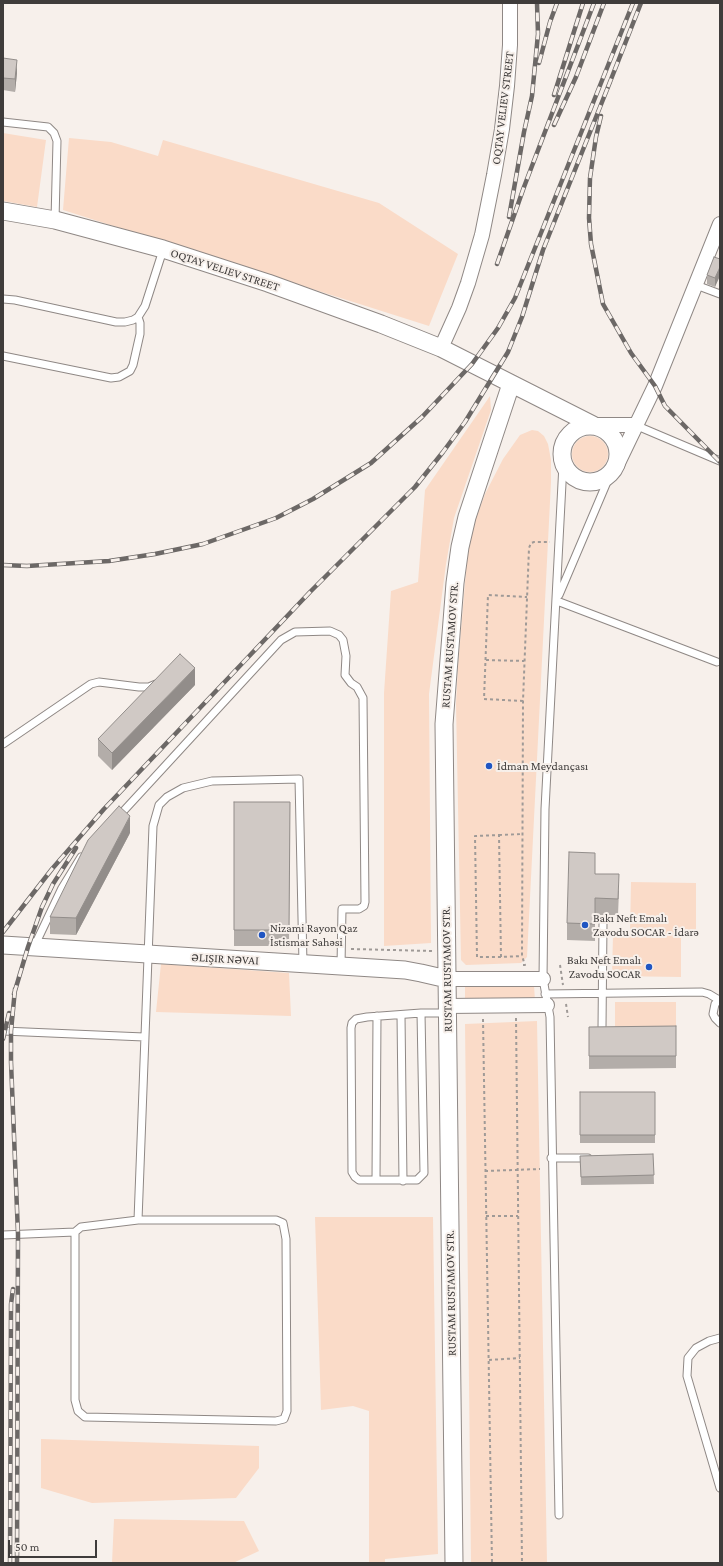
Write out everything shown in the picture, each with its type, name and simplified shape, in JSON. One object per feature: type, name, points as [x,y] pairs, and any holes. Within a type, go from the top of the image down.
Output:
[{"type":"street","name":"OQTAY VELIEV STREET","points":[[441,348],[459,308],[468,283],[482,235],[494,176],[507,86],[510,45],[510,3]]},
{"type":"street","name":"OQTAY VELIEV STREET","points":[[3,210],[55,220],[163,249],[333,306],[441,348],[593,426]]},
{"type":"street","points":[[635,425],[582,426],[572,432],[565,441],[562,452],[563,464],[569,474],[578,480],[590,483],[601,481],[614,470],[655,386],[720,224]]},
{"type":"street","name":"RUSTAM RUSTAMOV STR.","points":[[453,1559],[444,737],[455,584],[460,547],[465,522],[511,384]]},
{"type":"street","points":[[593,426],[604,428],[612,435],[618,444],[619,455],[614,470]]},
{"type":"street","name":"ƏLIŞIR NƏVAI","points":[[3,946],[405,970],[421,972],[446,979]]},
{"type":"street","points":[[446,979],[543,978]]},
{"type":"street","points":[[447,1010],[546,999]]},
{"type":"lane","points":[[3,122],[48,127],[54,133],[57,141],[55,220]]},
{"type":"lane","points":[[3,299],[15,300],[116,322],[133,320],[138,317],[145,306],[163,249]]},
{"type":"lane","points":[[696,285],[720,294]]},
{"type":"lane","points":[[3,356],[111,378],[119,378],[125,375],[133,365],[140,334],[138,317]]},
{"type":"lane","points":[[635,425],[720,461]]},
{"type":"lane","points":[[559,1515],[550,1017],[543,978],[545,809],[563,464]]},
{"type":"lane","points":[[557,601],[614,470]]},
{"type":"lane","points":[[557,601],[717,662]]},
{"type":"lane","points":[[112,823],[281,640],[295,632],[330,632],[339,635],[343,640],[346,656],[346,675],[351,684],[357,687],[363,698],[365,902],[364,906],[359,909],[342,909],[341,966]]},
{"type":"lane","points":[[3,744],[91,684],[99,682],[149,687],[155,685],[160,680]]},
{"type":"lane","points":[[138,1220],[153,826],[159,805],[183,788],[212,781],[299,779],[303,964]]},
{"type":"lane","points":[[34,947],[62,888],[80,858],[88,850]]},
{"type":"lane","points":[[602,1028],[603,923]]},
{"type":"lane","points":[[546,999],[603,993],[702,992],[719,1000],[715,1004],[714,1014],[715,1018],[720,1023]]},
{"type":"lane","points":[[421,1013],[424,1173],[417,1180],[360,1180],[355,1177],[352,1172],[352,1023],[356,1019],[377,1016],[447,1010]]},
{"type":"lane","points":[[401,1015],[403,1180]]},
{"type":"lane","points":[[376,1180],[377,1016]]},
{"type":"lane","points":[[3,1031],[144,1038]]},
{"type":"lane","points":[[552,1158],[596,1158]]},
{"type":"lane","points":[[3,1235],[75,1232],[81,1226],[138,1220],[276,1220],[283,1223],[286,1239],[287,1404],[287,1412],[284,1419],[276,1421],[85,1417],[78,1411],[74,1400],[75,1232]]},
{"type":"lane","points":[[720,1338],[709,1341],[696,1348],[688,1358],[687,1376],[720,1488]]},
{"type":"path","points":[[518,966],[525,965],[522,956],[523,701],[529,548],[531,543],[534,542],[560,542]]},
{"type":"path","points":[[523,701],[484,699],[488,595],[527,597]]},
{"type":"path","points":[[486,660],[524,661]]},
{"type":"path","points":[[522,956],[477,957],[475,836],[523,834]]},
{"type":"path","points":[[499,835],[501,957]]},
{"type":"path","points":[[341,949],[433,951],[434,945]]},
{"type":"path","points":[[516,1017],[522,1563]]},
{"type":"path","points":[[483,1018],[492,1563]]},
{"type":"path","points":[[486,1170],[540,1169]]},
{"type":"path","points":[[486,1216],[518,1216]]},
{"type":"path","points":[[489,1360],[520,1358]]},
{"type":"shaded area","points":[[3,133],[46,140],[37,207],[3,201]]},
{"type":"shaded area","points":[[69,138],[111,142],[158,156],[163,140],[379,203],[458,254],[429,326],[63,210]]},
{"type":"shaded area","points":[[490,396],[491,410],[454,518],[446,564],[429,694],[431,943],[384,946],[384,693],[391,591],[418,582],[425,490]]},
{"type":"shaded area","points":[[532,430],[538,431],[544,436],[548,444],[551,460],[551,482],[527,957],[521,963],[466,965],[461,960],[456,704],[468,547],[475,521],[485,494],[503,459],[520,435]]},
{"type":"shaded area","points":[[594,436],[603,441],[607,447],[607,461],[603,467],[594,472],[586,472],[577,467],[573,461],[572,450],[577,441],[583,437]]},
{"type":"shaded area","points":[[631,882],[696,883],[696,937],[681,937],[681,977],[612,976],[613,935],[630,935]]},
{"type":"shaded area","points":[[161,964],[289,973],[291,1016],[156,1012]]},
{"type":"shaded area","points":[[465,985],[534,985],[535,1001],[465,1002]]},
{"type":"shaded area","points":[[615,1002],[676,1002],[676,1039],[615,1039]]},
{"type":"shaded area","points":[[537,1021],[547,1563],[471,1563],[465,1024]]},
{"type":"shaded area","points":[[315,1217],[433,1217],[438,1554],[385,1559],[385,1563],[369,1563],[369,1411],[353,1406],[321,1410]]},
{"type":"shaded area","points":[[41,1439],[259,1446],[259,1468],[236,1498],[92,1503],[41,1488]]},
{"type":"shaded area","points":[[114,1519],[244,1521],[259,1551],[233,1563],[112,1563]]},
{"type":"building","points":[[3,58],[17,60],[15,79],[3,78]]},
{"type":"building","points":[[714,257],[720,259],[720,267],[715,278],[707,275]]},
{"type":"building","points":[[180,654],[195,668],[112,753],[98,739]]},
{"type":"building","points":[[234,802],[290,802],[289,930],[234,930]]},
{"type":"building","points":[[119,806],[130,816],[76,918],[50,917],[88,840]]},
{"type":"building","points":[[569,852],[595,853],[595,874],[619,874],[618,899],[595,898],[595,924],[567,923]]},
{"type":"building","points":[[676,1026],[676,1056],[589,1056],[589,1027]]},
{"type":"building","points":[[580,1092],[655,1092],[655,1135],[580,1135]]},
{"type":"building","points":[[653,1154],[654,1175],[581,1177],[580,1156]]},
{"type":"railway","points":[[509,217],[532,96],[538,34],[537,3]]},
{"type":"railway","points":[[539,63],[550,22],[557,3]]},
{"type":"railway","points":[[554,95],[583,3]]},
{"type":"railway","points":[[497,264],[524,187],[594,3]]},
{"type":"railway","points":[[554,125],[576,77],[604,3]]},
{"type":"railway","points":[[3,565],[27,566],[109,561],[155,554],[203,544],[276,518],[313,499],[371,463],[422,417],[472,364],[498,328],[515,298],[633,3]]},
{"type":"railway","points":[[608,87],[641,3]]},
{"type":"railway","points":[[3,932],[52,869],[104,809],[310,592],[415,487],[465,422],[508,352],[522,317],[543,250],[610,82]]},
{"type":"railway","points":[[601,116],[596,137],[590,178],[589,218],[591,244],[603,304],[631,353],[655,386],[665,406],[720,462]]},
{"type":"railway","points":[[14,994],[42,907],[53,884],[76,848]]},
{"type":"railway","points":[[15,989],[11,1031],[11,1062],[18,1234],[17,1563]]},
{"type":"railway","points":[[3,1039],[9,1013]]},
{"type":"railway","points":[[10,1563],[11,1304],[13,1289]]},
{"type":"place","name":"İdman Meydançası","points":[[489,766]]},
{"type":"place","name":"Bakı Neft Emalı Zavodu SOCAR - İdarə","points":[[585,925]]},
{"type":"place","name":"Nizami Rayon Qaz İstismar Sahəsi","points":[[262,935]]},
{"type":"place","name":"Bakı Neft Emalı Zavodu SOCAR","points":[[649,967]]}]
